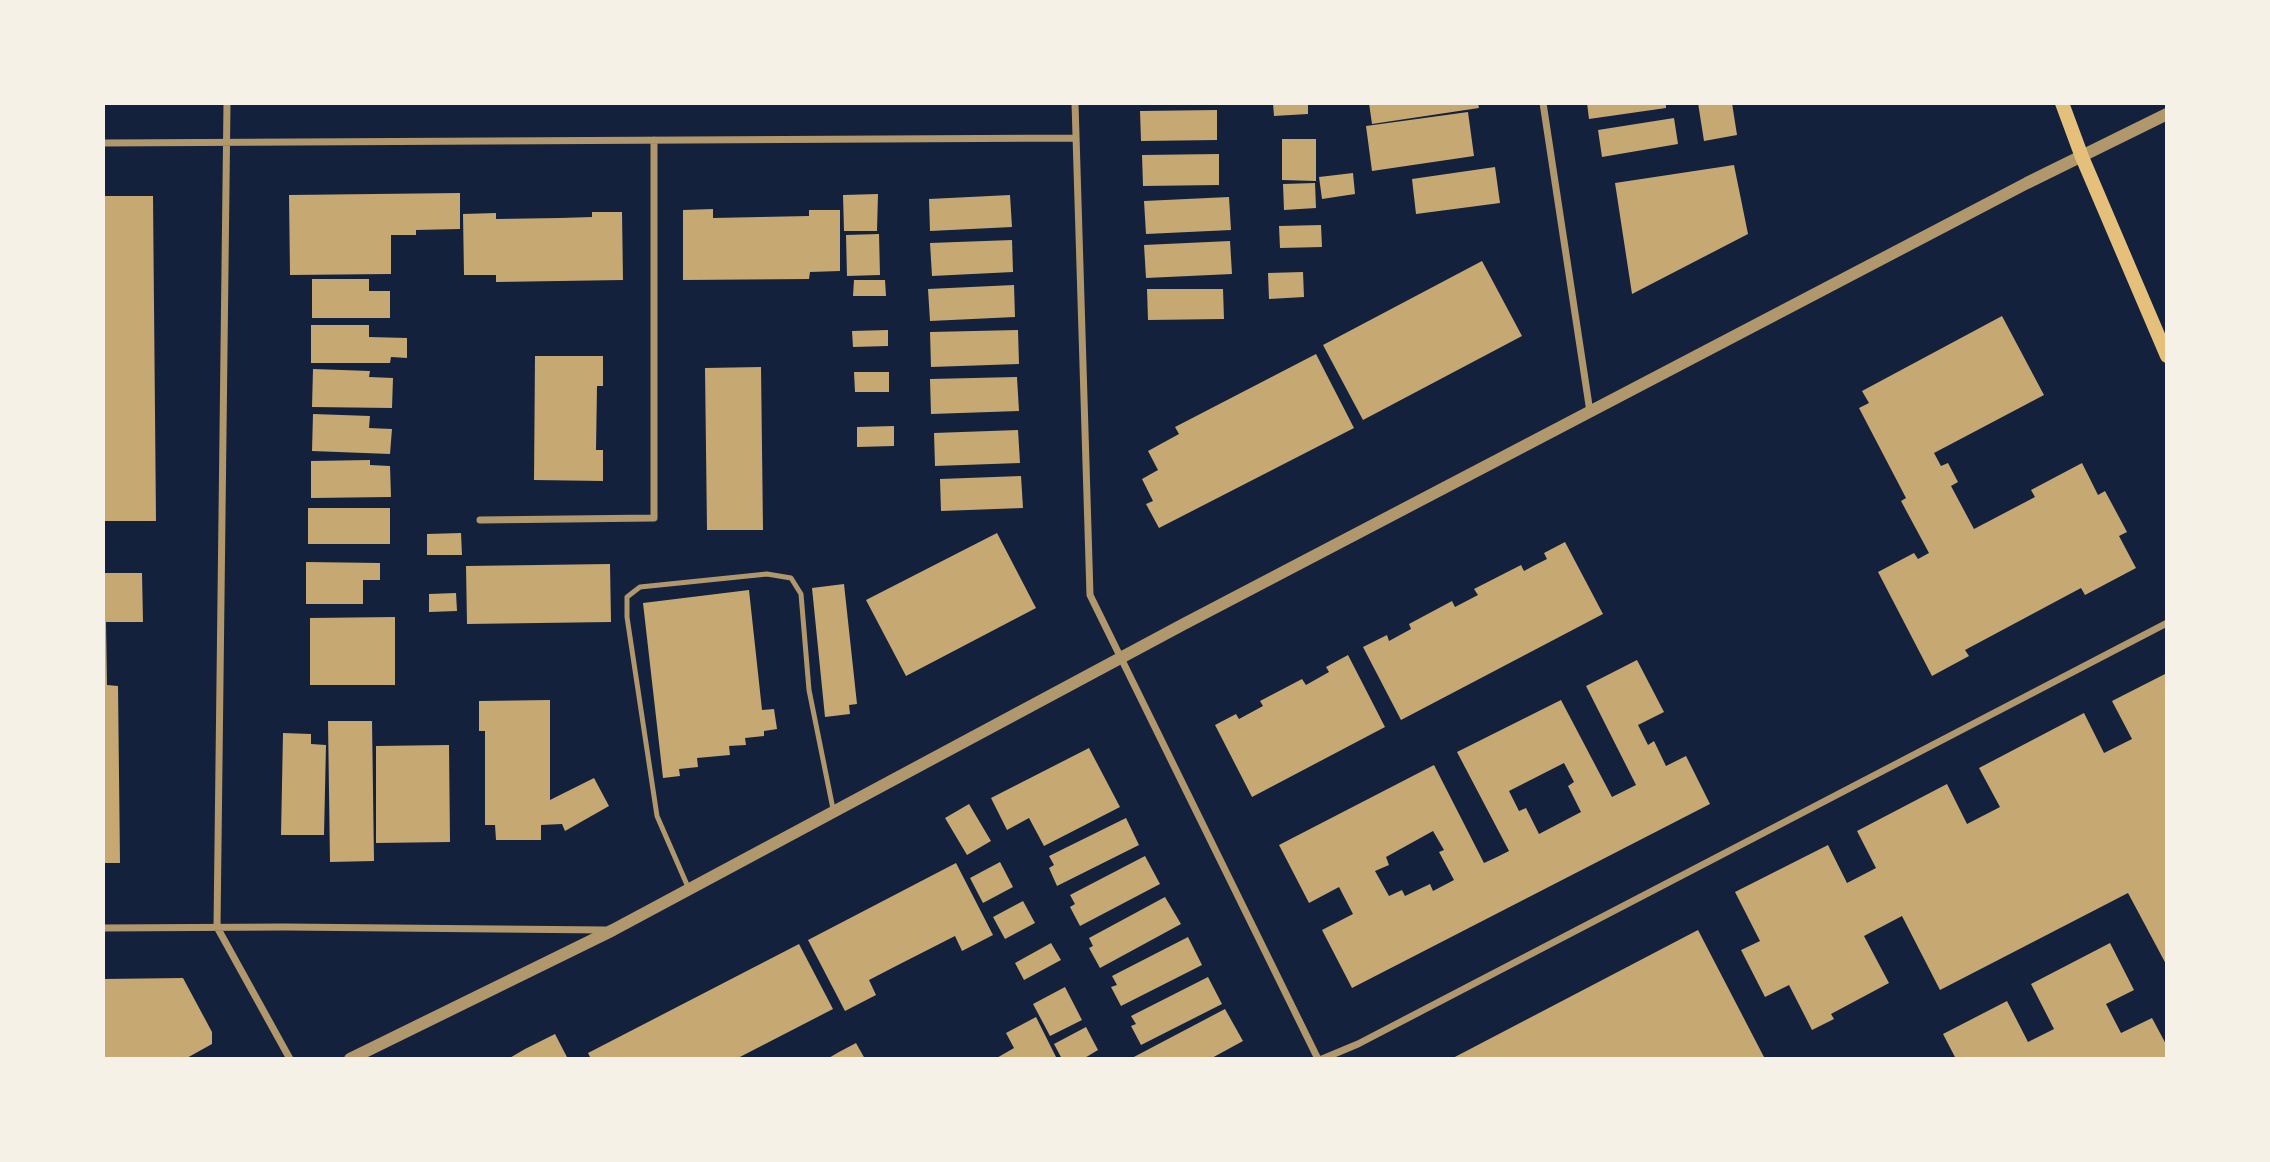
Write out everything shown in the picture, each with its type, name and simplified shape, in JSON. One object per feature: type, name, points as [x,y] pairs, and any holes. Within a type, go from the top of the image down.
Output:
[{"type":"main road","points":[[2062,103],[2082,157],[2167,356]]},
{"type":"street","points":[[227,103],[217,928],[290,1059]]},
{"type":"street","points":[[1075,103],[1090,595],[1320,1059],[1370,1037],[2167,623]]},
{"type":"street","points":[[1543,103],[1590,413]]},
{"type":"street","points":[[350,1059],[613,930],[1120,659],[2027,183],[2167,114]]},
{"type":"street","points":[[103,143],[1076,138]]},
{"type":"street","points":[[480,520],[654,518],[654,140]]},
{"type":"street","points":[[103,928],[613,930]]},
{"type":"lane","points":[[689,890],[657,816],[627,617],[627,597],[640,587],[767,574],[791,578],[800,594],[809,690],[834,813]]},
{"type":"building","points":[[1273,103],[1308,103],[1308,114],[1274,116]]},
{"type":"building","points":[[1369,103],[1478,103],[1479,108],[1372,124]]},
{"type":"building","points":[[1587,103],[1666,103],[1666,108],[1589,119]]},
{"type":"building","points":[[1698,103],[1732,103],[1737,135],[1704,141]]},
{"type":"building","points":[[1217,110],[1217,140],[1141,141],[1140,111]]},
{"type":"building","points":[[1468,112],[1474,156],[1372,171],[1366,126]]},
{"type":"building","points":[[1674,118],[1678,144],[1602,157],[1598,130]]},
{"type":"building","points":[[1282,139],[1316,139],[1316,181],[1282,180]]},
{"type":"building","points":[[1219,154],[1219,185],[1143,186],[1142,155]]},
{"type":"building","points":[[1734,165],[1748,234],[1632,294],[1615,183]]},
{"type":"building","points":[[1495,167],[1500,203],[1416,214],[1412,179]]},
{"type":"building","points":[[1353,173],[1355,194],[1322,199],[1319,177]]},
{"type":"building","points":[[1315,183],[1316,208],[1284,210],[1283,184]]},
{"type":"building","points":[[460,193],[460,229],[416,230],[416,235],[391,235],[391,274],[290,275],[289,195]]},
{"type":"building","points":[[878,194],[877,231],[844,231],[843,195]]},
{"type":"building","points":[[1010,195],[1012,227],[930,231],[929,199]]},
{"type":"building","points":[[103,196],[153,196],[156,521],[103,521]]},
{"type":"building","points":[[1229,197],[1231,230],[1146,234],[1144,201]]},
{"type":"building","points":[[713,209],[713,218],[809,216],[809,210],[840,210],[840,271],[810,272],[809,279],[683,280],[683,210]]},
{"type":"building","points":[[592,212],[622,212],[623,280],[496,282],[496,275],[464,275],[463,214],[496,213],[496,219],[592,217]]},
{"type":"building","points":[[1321,225],[1322,247],[1280,248],[1279,226]]},
{"type":"building","points":[[879,234],[880,275],[847,276],[846,235]]},
{"type":"building","points":[[1012,240],[1013,272],[932,276],[930,243]]},
{"type":"building","points":[[1230,241],[1232,274],[1146,278],[1144,245]]},
{"type":"building","points":[[1482,261],[1522,336],[1363,420],[1323,345]]},
{"type":"building","points":[[1303,272],[1304,297],[1269,299],[1268,273]]},
{"type":"building","points":[[312,279],[369,279],[369,291],[390,291],[390,318],[312,318]]},
{"type":"building","points":[[854,280],[885,280],[886,296],[853,296]]},
{"type":"building","points":[[1014,285],[1015,317],[930,321],[928,289]]},
{"type":"building","points":[[1147,289],[1223,289],[1224,319],[1148,320]]},
{"type":"building","points":[[2002,316],[2044,395],[1934,453],[1941,466],[1948,463],[1958,482],[1951,486],[1974,529],[2035,497],[2031,490],[2082,463],[2098,495],[2105,491],[2127,532],[2119,536],[2136,568],[2085,595],[2081,588],[1965,650],[1969,656],[1932,676],[1878,572],[1914,553],[1918,559],[1929,553],[1901,501],[1906,498],[1859,408],[1869,403],[1862,391]]},
{"type":"building","points":[[311,325],[369,325],[369,337],[407,338],[407,358],[391,357],[390,363],[311,363]]},
{"type":"building","points":[[888,330],[888,346],[853,347],[852,331]]},
{"type":"building","points":[[1018,330],[1019,364],[931,367],[930,332]]},
{"type":"building","points":[[1316,354],[1354,428],[1159,528],[1146,504],[1153,501],[1142,479],[1158,470],[1148,451],[1179,434],[1175,427]]},
{"type":"building","points":[[535,356],[603,356],[603,386],[597,386],[596,450],[603,450],[603,481],[534,480]]},
{"type":"building","points":[[761,367],[763,530],[707,530],[705,368]]},
{"type":"building","points":[[313,369],[370,371],[369,377],[393,378],[392,408],[312,407]]},
{"type":"building","points":[[854,372],[889,372],[889,392],[855,392]]},
{"type":"building","points":[[1017,377],[1019,411],[931,414],[930,379]]},
{"type":"building","points":[[313,414],[370,416],[369,428],[392,429],[390,454],[312,451]]},
{"type":"building","points":[[894,426],[894,446],[857,447],[857,427]]},
{"type":"building","points":[[1018,430],[1020,463],[935,466],[934,433]]},
{"type":"building","points":[[370,460],[370,465],[390,466],[391,497],[311,498],[311,461]]},
{"type":"building","points":[[1021,476],[1023,508],[941,511],[940,479]]},
{"type":"building","points":[[308,508],[390,508],[390,544],[308,544]]},
{"type":"building","points":[[461,533],[462,555],[427,555],[427,534]]},
{"type":"building","points":[[997,533],[1036,608],[906,676],[866,600]]},
{"type":"building","points":[[1565,542],[1603,614],[1401,720],[1363,647],[1387,635],[1389,641],[1411,629],[1409,624],[1452,601],[1455,607],[1478,595],[1474,589],[1521,565],[1524,571],[1547,559],[1544,553]]},
{"type":"building","points":[[306,562],[380,563],[380,580],[363,580],[363,604],[306,604]]},
{"type":"building","points":[[610,564],[611,622],[467,624],[466,566]]},
{"type":"building","points":[[103,573],[142,573],[143,622],[106,622],[107,685],[118,686],[120,863],[103,863]]},
{"type":"building","points":[[844,584],[857,704],[849,705],[850,714],[825,717],[812,588]]},
{"type":"building","points":[[749,590],[762,710],[774,709],[777,729],[764,731],[764,736],[745,738],[746,745],[729,746],[730,755],[697,758],[698,767],[679,769],[680,776],[663,778],[643,603]]},
{"type":"building","points":[[456,593],[457,611],[429,612],[429,594]]},
{"type":"building","points":[[395,617],[395,685],[310,685],[310,618]]},
{"type":"building","points":[[1348,655],[1385,727],[1252,797],[1215,725],[1236,714],[1239,719],[1263,706],[1260,701],[1302,679],[1306,685],[1329,672],[1326,667]]},
{"type":"building","points":[[1637,660],[1664,712],[1638,725],[1648,745],[1654,741],[1666,766],[1686,756],[1710,804],[1352,988],[1322,930],[1353,914],[1339,887],[1309,903],[1279,845],[1434,765],[1484,863],[1509,851],[1457,752],[1561,700],[1612,797],[1636,785],[1586,686]],"holes":[[[1564,763],[1574,782],[1568,786],[1581,812],[1539,834],[1526,808],[1519,811],[1509,791]],[[1433,831],[1444,850],[1439,852],[1454,880],[1433,891],[1430,884],[1405,896],[1402,890],[1389,896],[1375,871],[1389,865],[1386,857]]]},
{"type":"building","points":[[2167,673],[2167,966],[2128,893],[1940,990],[1902,916],[1864,936],[1889,983],[1831,1014],[1834,1019],[1812,1030],[1789,985],[1765,997],[1741,950],[1760,941],[1735,892],[1828,845],[1847,883],[1876,868],[1857,831],[1947,784],[1967,824],[2000,807],[1979,768],[2084,713],[2104,753],[2132,739],[2112,701]]},
{"type":"building","points":[[550,700],[550,800],[594,778],[609,806],[565,831],[562,824],[541,825],[541,840],[496,840],[495,825],[485,825],[485,731],[479,731],[479,701]]},
{"type":"building","points":[[328,721],[372,721],[374,861],[330,862]]},
{"type":"building","points":[[283,733],[311,734],[311,744],[326,745],[324,835],[281,835]]},
{"type":"building","points":[[449,745],[450,842],[376,843],[376,746]]},
{"type":"building","points":[[1089,748],[1120,807],[1044,846],[1029,818],[1007,830],[991,798]]},
{"type":"building","points":[[969,804],[991,841],[967,855],[945,818]]},
{"type":"building","points":[[1126,818],[1139,845],[1057,886],[1049,868],[1054,865],[1049,856]]},
{"type":"building","points":[[1145,856],[1160,884],[1080,926],[1070,907],[1075,904],[1070,895]]},
{"type":"building","points":[[1000,862],[1013,887],[983,903],[970,878]]},
{"type":"building","points":[[956,863],[993,935],[962,951],[955,936],[898,965],[869,980],[876,995],[845,1011],[808,940]]},
{"type":"building","points":[[1165,897],[1181,924],[1100,968],[1089,948],[1093,946],[1089,938]]},
{"type":"building","points":[[1023,901],[1035,923],[1005,939],[993,917]]},
{"type":"building","points":[[1698,930],[1765,1059],[1451,1059]]},
{"type":"building","points":[[1188,937],[1202,965],[1121,1006],[1111,987],[1117,985],[1112,976]]},
{"type":"building","points":[[1051,943],[1061,960],[1024,980],[1015,963]]},
{"type":"building","points":[[2110,943],[2134,990],[2106,1004],[2121,1033],[2152,1018],[2167,1046],[2167,1059],[1956,1059],[1943,1034],[2007,1001],[2028,1042],[2054,1029],[2031,984]]},
{"type":"building","points":[[799,944],[833,1009],[736,1059],[591,1059],[588,1053]]},
{"type":"building","points":[[1208,977],[1222,1004],[1141,1045],[1131,1026],[1136,1024],[1131,1016]]},
{"type":"building","points":[[183,978],[212,1032],[212,1044],[185,1059],[103,1059],[103,979]]},
{"type":"building","points":[[1065,987],[1082,1020],[1050,1036],[1033,1004]]},
{"type":"building","points":[[1225,1009],[1243,1041],[1210,1059],[1130,1059]]},
{"type":"building","points":[[1036,1017],[1057,1059],[995,1059],[1014,1048],[1006,1033]]},
{"type":"building","points":[[1086,1027],[1098,1050],[1083,1059],[1062,1059],[1054,1044]]},
{"type":"building","points":[[555,1034],[568,1059],[508,1059],[525,1049]]},
{"type":"building","points":[[856,1043],[865,1059],[827,1059],[839,1052]]}]
